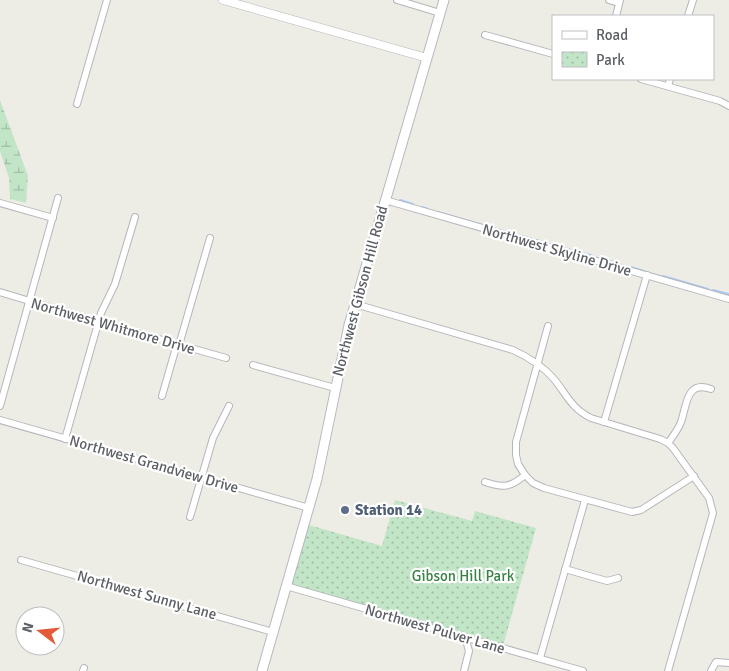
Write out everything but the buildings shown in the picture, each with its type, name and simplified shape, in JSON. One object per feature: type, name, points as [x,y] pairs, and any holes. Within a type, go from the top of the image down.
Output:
[{"type":"main road","name":"Northwest Gibson Hill Road","points":[[262,671],[323,456],[342,352],[355,304],[444,0]]},
{"type":"street","points":[[77,104],[107,0]]},
{"type":"street","points":[[223,0],[427,58]]},
{"type":"street","points":[[399,0],[440,13]]},
{"type":"street","points":[[610,0],[620,2],[616,15]]},
{"type":"street","points":[[688,15],[693,0]]},
{"type":"street","points":[[485,34],[552,54]]},
{"type":"street","points":[[644,80],[729,106]]},
{"type":"street","points":[[668,86],[670,80]]},
{"type":"street","points":[[0,406],[58,198]]},
{"type":"street","name":"Northwest Skyline Drive","points":[[385,200],[729,299]]},
{"type":"street","points":[[0,203],[53,218]]},
{"type":"street","points":[[65,439],[104,304],[115,284],[134,217]]},
{"type":"street","points":[[162,396],[210,238]]},
{"type":"street","points":[[604,422],[647,275]]},
{"type":"street","name":"Northwest Whitmore Drive","points":[[0,292],[226,358]]},
{"type":"street","points":[[355,304],[513,350],[526,356],[553,378],[576,409],[591,418],[668,443],[694,476],[713,507],[712,519],[668,671]]},
{"type":"street","points":[[548,326],[515,448],[518,464],[525,475],[544,488],[626,511],[638,512],[694,476]]},
{"type":"street","points":[[253,365],[335,388]]},
{"type":"street","points":[[668,443],[681,423],[692,390],[700,386],[710,389]]},
{"type":"street","points":[[190,517],[214,438],[229,406]]},
{"type":"street","name":"Northwest Grandview Drive","points":[[0,420],[309,508]]},
{"type":"street","points":[[485,482],[506,486],[516,482],[525,475]]},
{"type":"street","points":[[540,658],[585,500]]},
{"type":"street","name":"Northwest Sunny Lane","points":[[21,560],[273,632]]},
{"type":"street","points":[[565,570],[608,581],[618,578]]},
{"type":"street","name":"Northwest Pulver Lane","points":[[286,586],[584,671]]},
{"type":"street","points":[[464,671],[470,651],[465,637]]},
{"type":"street","points":[[711,670],[716,662],[729,663]]},
{"type":"green space","points":[[0,100],[28,176],[26,203],[10,199],[9,178],[0,151]]},
{"type":"green space","name":"Gibson Hill Park","points":[[395,500],[472,521],[475,511],[536,528],[503,646],[292,584],[309,525],[382,546]]},
{"type":"waterway","points":[[400,200],[413,204]]},
{"type":"waterway","points":[[422,207],[428,209]]},
{"type":"waterway","points":[[438,212],[503,231]]},
{"type":"waterway","points":[[512,233],[550,244]]},
{"type":"waterway","points":[[560,247],[594,256]]},
{"type":"waterway","points":[[603,259],[618,263]]},
{"type":"waterway","points":[[627,266],[644,271]]},
{"type":"waterway","points":[[663,276],[708,289]]},
{"type":"waterway","points":[[713,290],[729,294]]},
{"type":"place","name":"Station 14","points":[[345,510]]}]
